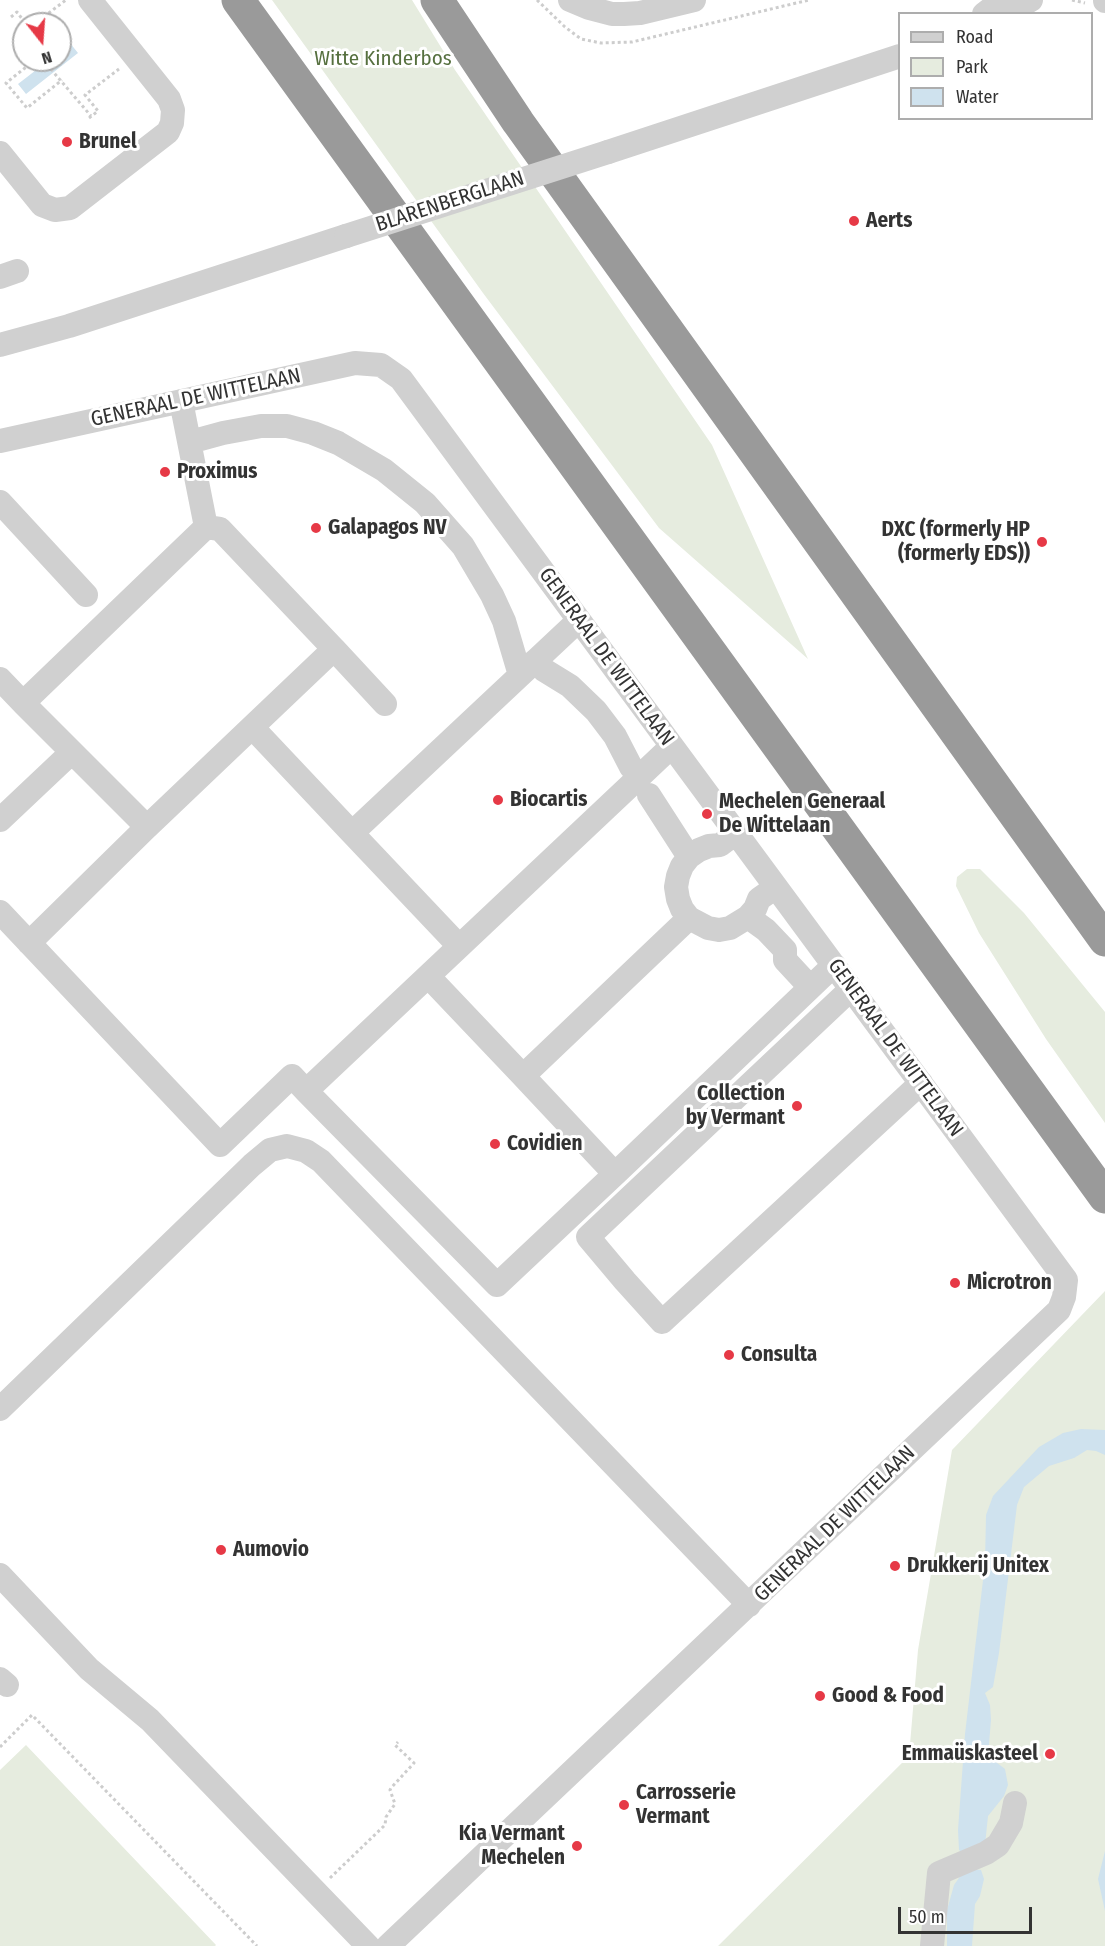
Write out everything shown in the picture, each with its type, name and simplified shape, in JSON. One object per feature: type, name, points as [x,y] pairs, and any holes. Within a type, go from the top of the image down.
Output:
[{"type":"highway","points":[[238,0],[1105,1197]]},
{"type":"highway","points":[[437,0],[525,132],[1105,940]]},
{"type":"street","points":[[0,153],[42,205],[55,210],[70,208],[168,132],[172,123],[173,110],[169,99],[90,0]]},
{"type":"street","points":[[570,0],[590,8],[624,14],[694,0]]},
{"type":"street","points":[[987,12],[1002,0]]},
{"type":"street","points":[[1010,12],[1031,0]]},
{"type":"street","name":"BLARENBERGLAAN","points":[[0,345],[69,326],[898,57]]},
{"type":"street","name":"GENERAAL DE WITTELAAN","points":[[0,441],[355,363],[381,365],[401,379],[1066,1280],[1059,1310],[388,1946]]},
{"type":"street","points":[[182,400],[206,527]]},
{"type":"street","points":[[189,442],[261,426],[287,426],[338,443],[384,470],[425,503],[445,523],[468,554],[492,595],[528,668]]},
{"type":"street","points":[[0,502],[86,595]]},
{"type":"street","points":[[206,527],[220,529],[385,704]]},
{"type":"street","points":[[23,703],[206,527]]},
{"type":"street","points":[[352,833],[579,620]]},
{"type":"street","points":[[29,943],[147,827],[334,650]]},
{"type":"street","points":[[528,668],[544,670],[570,686],[596,711],[615,736],[631,767],[689,857]]},
{"type":"street","points":[[0,679],[147,827]]},
{"type":"street","points":[[252,727],[459,946]]},
{"type":"street","points":[[306,1091],[459,946],[644,786],[672,746]]},
{"type":"street","points":[[0,820],[72,752]]},
{"type":"street","points":[[736,833],[720,845],[709,846],[689,857],[682,866],[676,887],[682,909],[689,918],[708,928],[719,930],[730,928],[748,917],[755,909],[759,899],[776,887]]},
{"type":"street","points":[[0,912],[220,1144],[292,1076],[497,1285],[834,965]]},
{"type":"street","points":[[748,917],[766,930],[785,950],[785,960],[810,987]]},
{"type":"street","points":[[523,1076],[689,918]]},
{"type":"street","points":[[428,976],[615,1174]]},
{"type":"street","points":[[851,988],[588,1237],[662,1322],[921,1083]]},
{"type":"street","points":[[0,1409],[252,1165],[270,1150],[287,1146],[306,1151],[321,1161],[749,1605]]},
{"type":"street","points":[[0,1575],[89,1669],[150,1720],[368,1946]]},
{"type":"street","points":[[932,1946],[939,1873],[986,1853],[998,1845],[1011,1823],[1015,1803]]},
{"type":"path","points":[[50,12],[66,0]]},
{"type":"path","points":[[53,72],[62,80],[90,117],[98,111],[85,95],[135,57]]},
{"type":"path","points":[[20,72],[6,83],[27,108],[62,80]]},
{"type":"path","points":[[0,1747],[32,1715],[257,1946]]},
{"type":"path","points":[[315,1892],[385,1825],[386,1817],[395,1804],[390,1790],[414,1764],[395,1745],[398,1742]]},
{"type":"green space","name":"Witte Kinderbos","points":[[272,0],[412,0],[455,70],[712,445],[808,659],[659,528],[483,293]]},
{"type":"green space","points":[[967,869],[980,869],[1024,913],[1105,1012],[1105,1123],[1046,1039],[979,933],[956,886],[957,877]]},
{"type":"green space","points":[[1105,1291],[1105,1946],[718,1946],[909,1756],[918,1650],[952,1450]]},
{"type":"green space","points":[[26,1745],[215,1946],[0,1946],[0,1770]]},
{"type":"water","points":[[72,46],[78,53],[72,58]]},
{"type":"water","points":[[34,72],[54,72],[26,94],[18,84]]},
{"type":"water","points":[[1081,1429],[1105,1430],[1105,1455],[1087,1450],[1074,1458],[1049,1466],[1024,1487],[1017,1505],[999,1653],[993,1687],[985,1693],[990,1705],[991,1720],[988,1756],[1005,1769],[1008,1785],[1004,1796],[988,1816],[985,1845],[964,1854],[959,1850],[958,1830],[965,1734],[985,1563],[986,1515],[993,1496],[1039,1447],[1063,1433]]},
{"type":"water","points":[[1105,1851],[1105,1911],[1098,1879]]},
{"type":"water","points":[[971,1869],[981,1870],[984,1879],[980,1896],[975,1904],[972,1946],[947,1946],[947,1910],[954,1885],[961,1875]]},
{"type":"place","name":"Brunel","points":[[67,142]]},
{"type":"place","name":"Aerts","points":[[854,221]]},
{"type":"place","name":"Proximus","points":[[165,472]]},
{"type":"place","name":"Galapagos NV","points":[[316,528]]},
{"type":"place","name":"DXC (formerly HP (formerly EDS))","points":[[1042,542]]},
{"type":"place","name":"Biocartis","points":[[498,800]]},
{"type":"place","name":"Mechelen Generaal De Wittelaan","points":[[707,814]]},
{"type":"place","name":"Collection by Vermant","points":[[797,1106]]},
{"type":"place","name":"Covidien","points":[[495,1144]]},
{"type":"place","name":"Microtron","points":[[955,1283]]},
{"type":"place","name":"Consulta","points":[[729,1355]]},
{"type":"place","name":"Aumovio","points":[[221,1550]]},
{"type":"place","name":"Drukkerij Unitex","points":[[895,1566]]},
{"type":"place","name":"Good & Food","points":[[820,1696]]},
{"type":"place","name":"Emmaüskasteel","points":[[1050,1754]]},
{"type":"place","name":"Carrosserie Vermant","points":[[624,1805]]},
{"type":"place","name":"Kia Vermant Mechelen","points":[[577,1846]]}]
